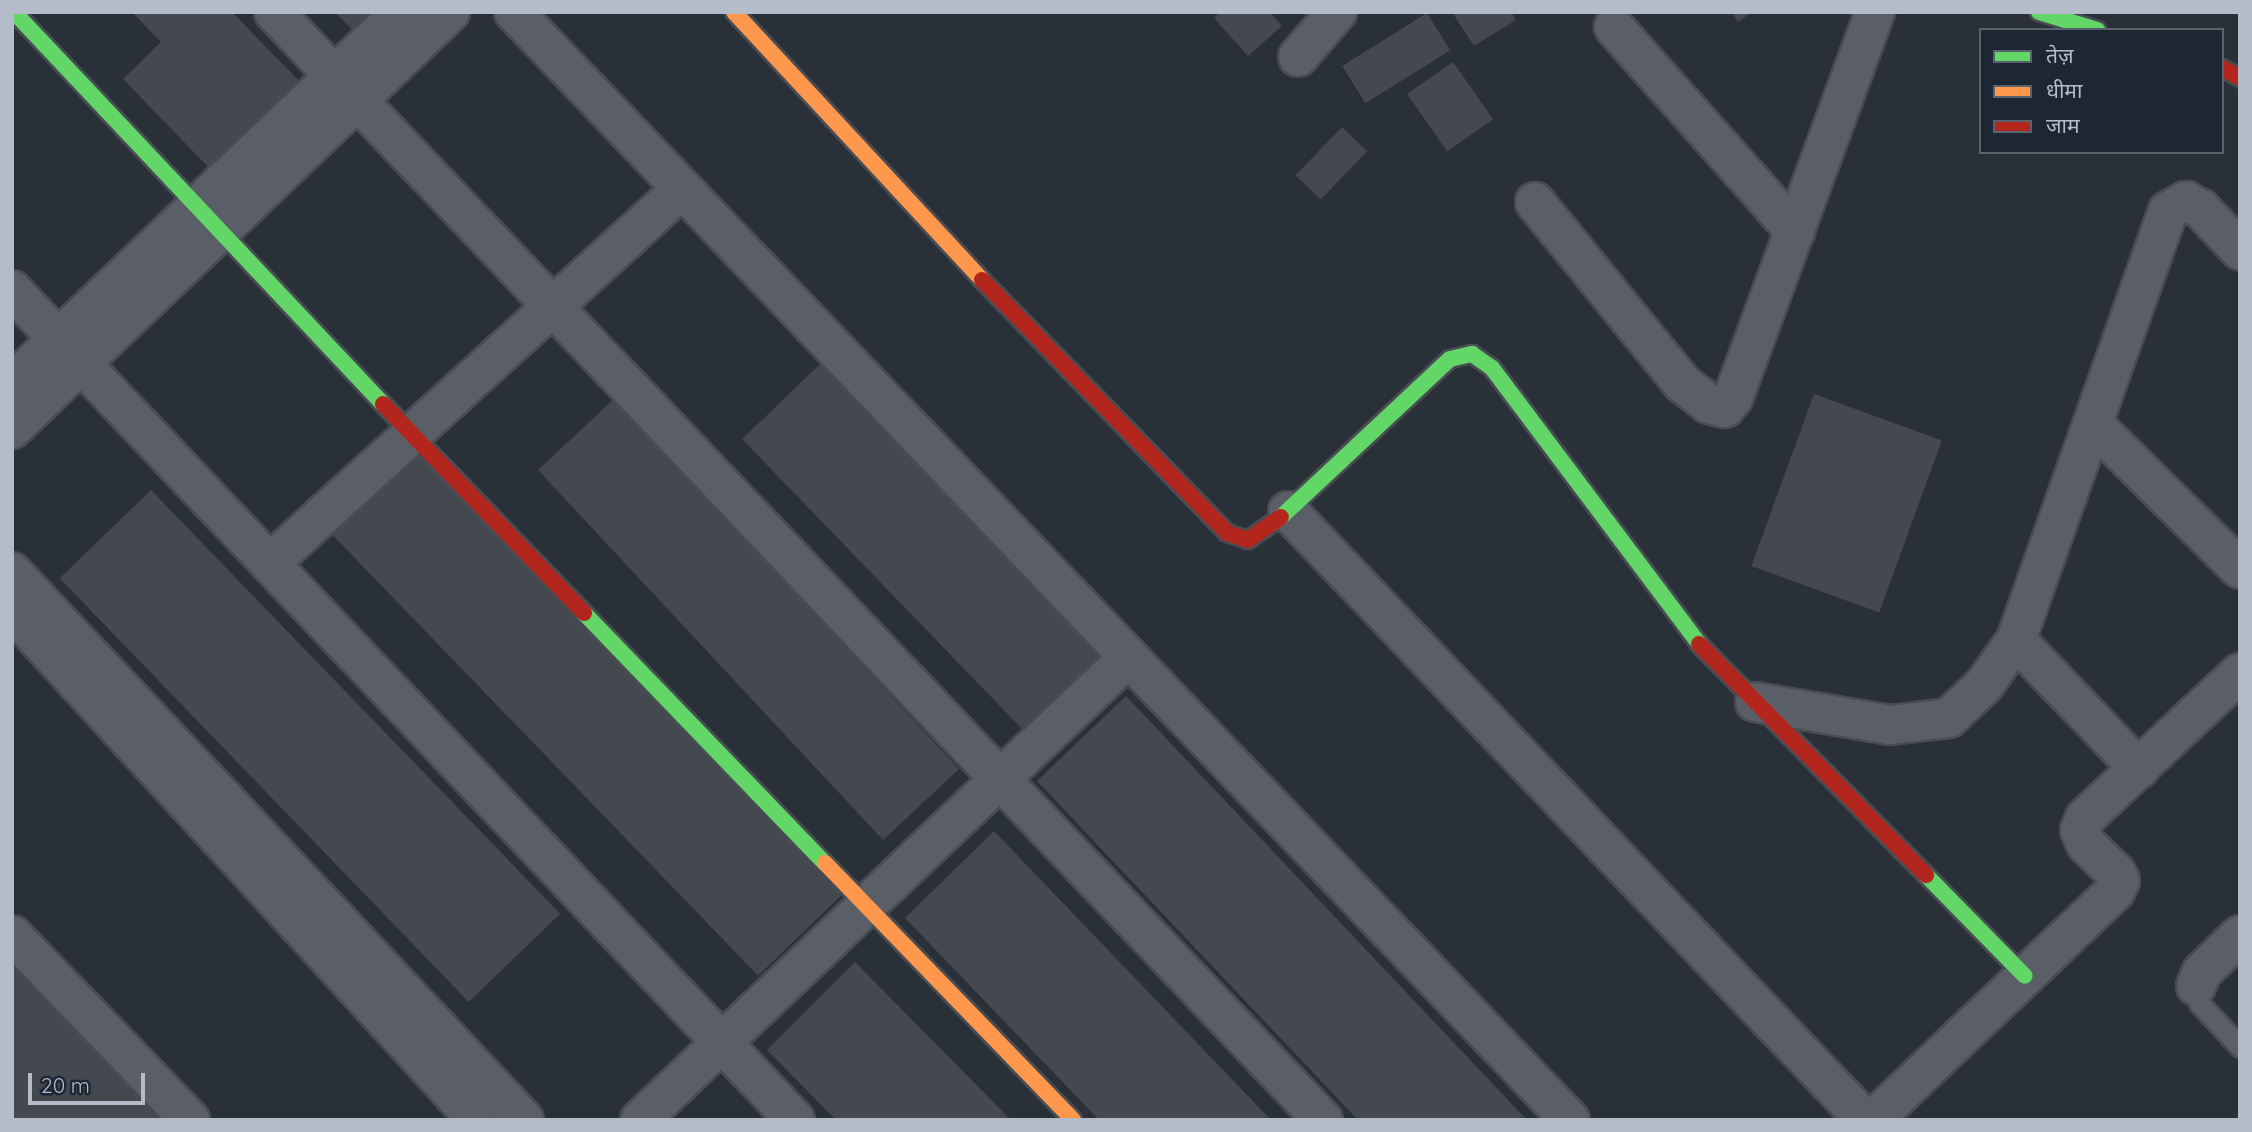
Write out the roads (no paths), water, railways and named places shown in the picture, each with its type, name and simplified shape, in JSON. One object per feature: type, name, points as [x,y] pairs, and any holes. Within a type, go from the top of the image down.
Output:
[{"type":"street","points":[[14,12],[211,217],[411,434],[1073,1120]]},
{"type":"street","points":[[274,12],[1323,1120]]},
{"type":"street","points":[[346,88],[401,12]]},
{"type":"street","points":[[12,429],[71,351],[346,88],[450,12]]},
{"type":"street","points":[[514,12],[1570,1120]]},
{"type":"street","points":[[734,12],[1069,374],[1227,533],[1248,540],[1288,511],[1450,359],[1472,354],[1492,368],[1700,646],[2025,976]]},
{"type":"street","points":[[1298,57],[1337,12]]},
{"type":"street","points":[[1535,202],[1682,383],[1709,404],[1724,408],[1733,398],[1875,12]]},
{"type":"street","points":[[2039,12],[2091,28]]},
{"type":"street","points":[[1614,27],[1795,231]]},
{"type":"street","points":[[2224,69],[2240,78]]},
{"type":"street","points":[[270,563],[682,189]]},
{"type":"street","points":[[1755,702],[1890,725],[1949,718],[1984,685],[2015,640],[2168,211],[2186,201],[2201,209],[2240,250]]},
{"type":"street","points":[[12,290],[795,1120]]},
{"type":"street","points":[[12,383],[71,351]]},
{"type":"street","points":[[2093,424],[2240,569]]},
{"type":"street","points":[[1288,511],[1865,1120]]},
{"type":"street","points":[[12,572],[524,1120]]},
{"type":"street","points":[[12,611],[478,1120]]},
{"type":"street","points":[[2015,640],[2139,769]]},
{"type":"street","points":[[640,1120],[1129,657]]},
{"type":"street","points":[[1873,1120],[2025,976],[2120,881],[2086,844],[2080,830],[2085,818],[2240,673]]},
{"type":"street","points":[[12,935],[190,1120]]},
{"type":"street","points":[[2196,986],[2202,972],[2240,936]]},
{"type":"lane","points":[[2196,986],[2199,1003],[2240,1047]]}]
